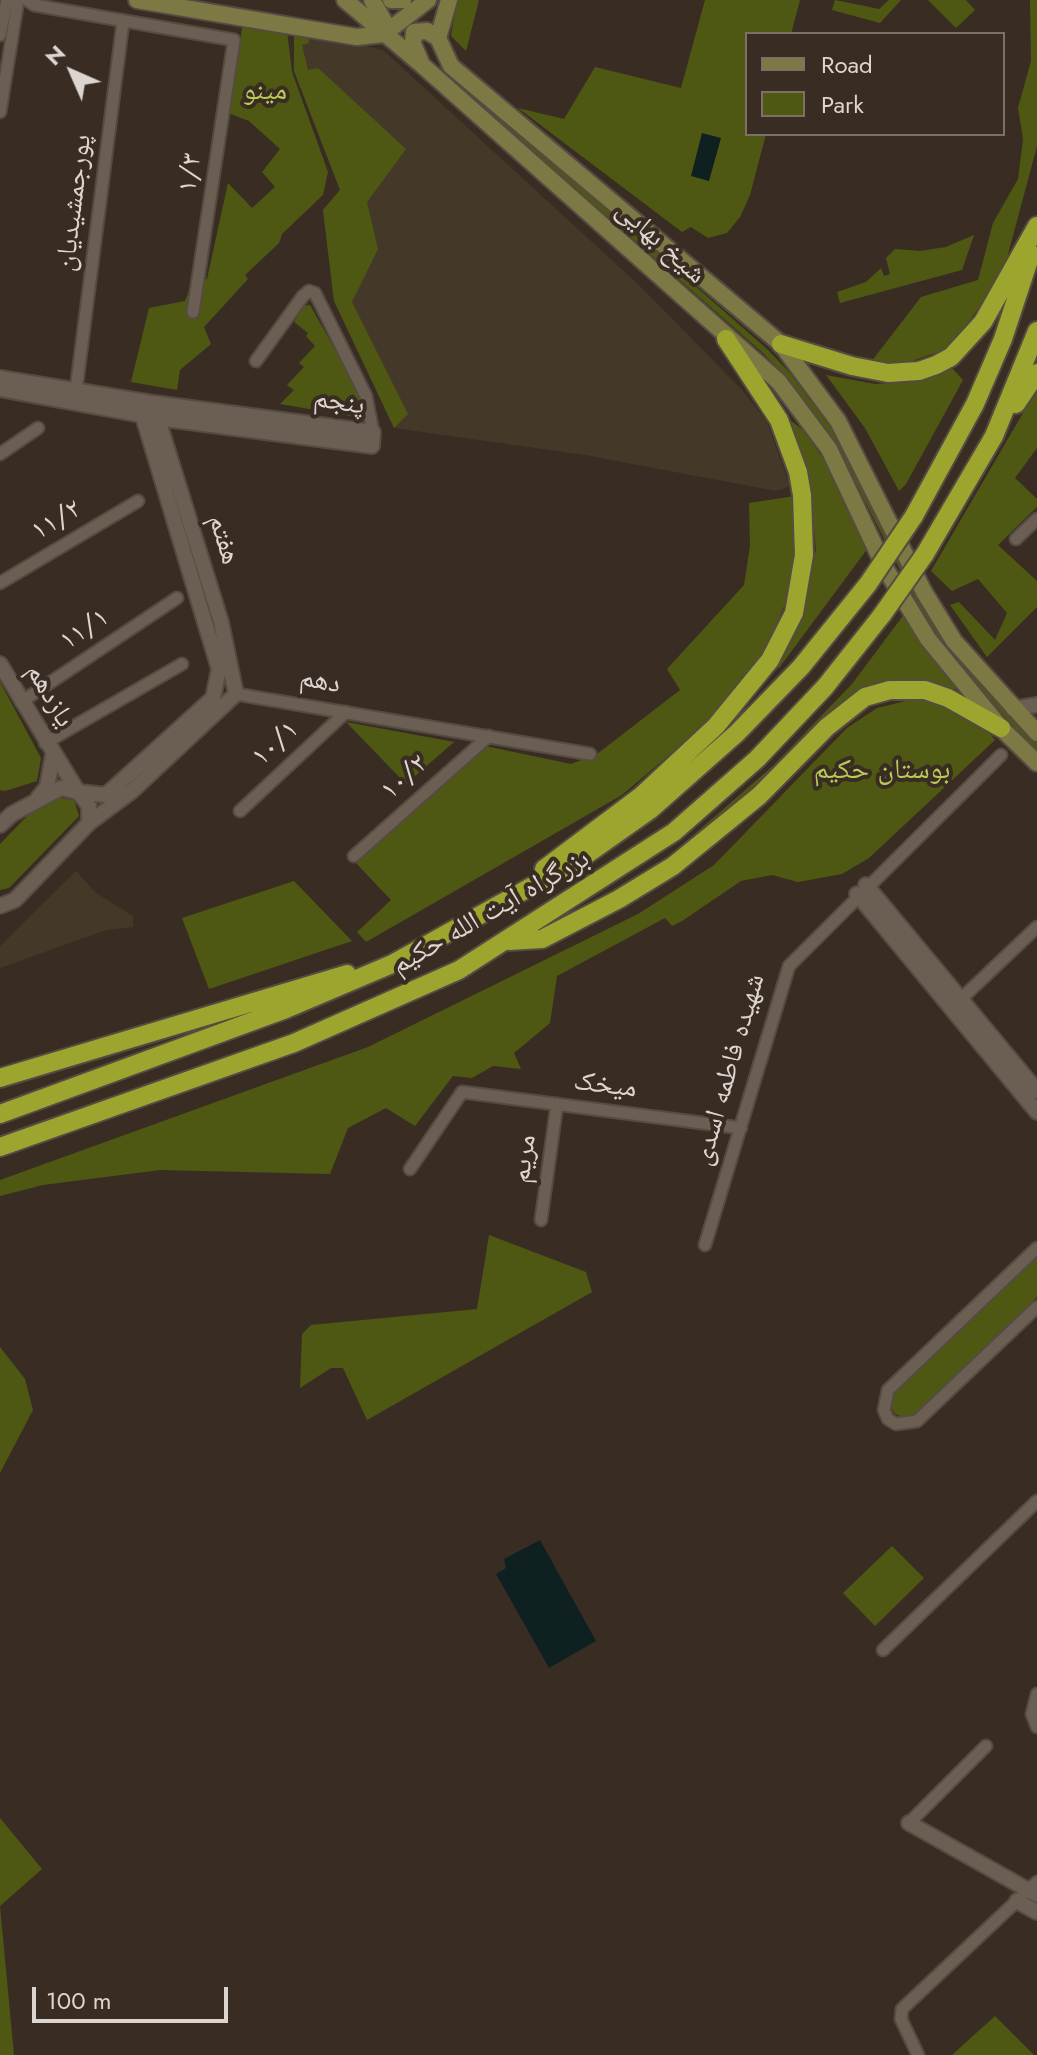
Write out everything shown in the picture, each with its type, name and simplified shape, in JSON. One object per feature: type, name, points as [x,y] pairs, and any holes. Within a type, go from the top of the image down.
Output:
[{"type":"highway","points":[[781,344],[852,366],[888,373],[910,372],[936,365],[951,357],[983,322],[1037,226]]},
{"type":"highway","name":"بزرگراه آیت الله حکیم","points":[[0,1114],[286,1009],[392,964],[506,902],[610,840],[695,772],[801,667],[868,584],[914,516],[975,404],[998,352],[1037,233]]},
{"type":"highway","points":[[994,436],[1037,331]]},
{"type":"highway","points":[[506,902],[535,876],[641,796],[716,726],[770,660],[794,613],[802,577],[804,540],[798,472],[779,420],[726,339]]},
{"type":"highway","points":[[994,436],[1037,373]]},
{"type":"highway","name":"بزرگراه آیت الله حکیم","points":[[0,1147],[294,1043],[459,970],[674,832],[757,759],[825,687],[925,554],[994,436]]},
{"type":"highway","points":[[506,941],[542,939],[619,899],[673,866],[759,796],[827,727],[865,697],[890,690],[925,690],[948,698],[1001,728]]},
{"type":"highway","points":[[0,1078],[313,982],[392,964]]},
{"type":"main road","points":[[137,0],[357,37],[384,34],[428,0]]},
{"type":"main road","name":"شیخ بهایی","points":[[345,0],[422,65],[726,339],[779,382],[816,427],[885,568],[928,639],[1001,728],[1037,763]]},
{"type":"main road","points":[[372,0],[380,10],[384,34]]},
{"type":"main road","points":[[391,0],[403,0]]},
{"type":"main road","points":[[422,65],[413,44],[414,32],[427,31],[438,38],[449,0]]},
{"type":"main road","name":"شیخ بهایی","points":[[438,38],[451,66],[781,344],[838,421],[924,592],[954,641],[1037,733]]},
{"type":"street","points":[[0,35],[7,0]]},
{"type":"street","points":[[0,112],[18,0]]},
{"type":"street","points":[[27,0],[34,5],[123,22]]},
{"type":"street","name":"۱/۳","points":[[123,22],[234,40],[193,312]]},
{"type":"street","name":"پورجمشیدیان","points":[[76,390],[123,22]]},
{"type":"street","points":[[256,361],[303,296],[309,291],[315,293],[366,396],[373,432]]},
{"type":"street","name":"پنجم","points":[[0,378],[146,402],[373,432],[372,446],[151,417]]},
{"type":"street","points":[[0,389],[151,417]]},
{"type":"street","name":"هفتم","points":[[146,402],[221,622],[236,694]]},
{"type":"street","name":"هفتم","points":[[151,417],[216,656],[218,688]]},
{"type":"street","points":[[0,454],[38,428]]},
{"type":"street","name":"۱۱/۲","points":[[0,583],[138,501]]},
{"type":"street","points":[[1016,539],[1037,519]]},
{"type":"street","name":"۱۱/۱","points":[[21,702],[177,598]]},
{"type":"street","name":"یازدهم","points":[[0,664],[49,749],[89,806],[89,823]]},
{"type":"street","points":[[37,800],[47,787],[49,749],[182,664]]},
{"type":"street","points":[[0,825],[61,788],[106,795],[213,698],[218,688],[236,694],[132,791],[89,823],[0,918]]},
{"type":"street","name":"دهم","points":[[236,694],[590,754]]},
{"type":"street","points":[[1013,709],[1037,705]]},
{"type":"street","name":"۱۰/۱","points":[[240,811],[346,712]]},
{"type":"street","name":"۱۰/۲","points":[[354,856],[489,736]]},
{"type":"street","name":"شهیده فاطمه اسدی","points":[[705,1245],[789,966],[1001,755]]},
{"type":"street","points":[[862,890],[961,999],[980,1032],[1037,1091]]},
{"type":"street","points":[[862,890],[980,1032],[1037,1112]]},
{"type":"street","points":[[0,906],[15,900]]},
{"type":"street","points":[[961,999],[1037,927]]},
{"type":"street","name":"میخک","points":[[410,1169],[462,1092],[741,1128]]},
{"type":"street","name":"مریم","points":[[541,1220],[557,1104]]},
{"type":"street","points":[[1037,1248],[888,1390],[884,1410],[888,1419],[896,1424],[917,1421],[1037,1307]]},
{"type":"street","points":[[883,1650],[1037,1501]]},
{"type":"street","points":[[1037,1694],[1032,1714],[1037,1727]]},
{"type":"street","points":[[986,1746],[909,1823],[1030,1892],[1037,1912]]},
{"type":"street","points":[[918,2055],[902,2021],[902,2009],[1030,1892]]},
{"type":"shaded area","points":[[294,30],[383,50],[641,287],[742,390],[767,422],[790,486],[776,491],[585,455],[394,428],[333,295],[323,210],[340,190],[294,71]]},
{"type":"shaded area","points":[[702,133],[721,138],[709,181],[691,176]]},
{"type":"shaded area","points":[[76,871],[96,893],[133,916],[133,927],[106,930],[0,968],[0,946]]},
{"type":"shaded area","points":[[540,1540],[596,1641],[549,1668],[496,1574],[506,1568],[504,1559]]},
{"type":"green space","points":[[457,0],[479,0],[466,51],[451,36]]},
{"type":"green space","points":[[705,0],[800,0],[792,32],[745,32],[745,136],[765,136],[750,195],[740,217],[727,233],[708,238],[691,227],[682,232],[518,108],[564,119],[595,67],[681,88]]},
{"type":"green space","points":[[835,0],[879,9],[889,0],[901,0],[880,23],[832,10]]},
{"type":"green space","points":[[928,0],[966,0],[975,10],[956,28]]},
{"type":"green space","points":[[1030,0],[1037,0],[1037,146],[1003,273],[950,348],[900,365],[871,362],[921,297],[978,280],[993,223],[1018,179],[1023,139],[1018,108],[1031,61]]},
{"type":"green space","name":"مینو","points":[[243,23],[287,31],[292,72],[328,172],[323,195],[245,275],[248,279],[204,327],[211,344],[180,370],[177,390],[131,382],[149,308],[185,301],[193,281],[207,279],[228,183],[252,208],[275,187],[262,172],[280,149],[249,121],[228,113]]},
{"type":"green space","points":[[294,30],[307,32],[309,43],[302,45],[308,70],[318,68],[406,149],[367,202],[378,249],[352,302],[408,414],[394,428],[334,301],[323,210],[340,190],[294,71]]},
{"type":"green space","points":[[475,100],[507,121],[767,349],[790,373],[834,432],[940,634],[980,683],[1037,742],[1037,754],[933,634],[835,443],[792,384],[764,354]]},
{"type":"green space","points":[[974,235],[962,270],[840,303],[837,292],[866,282],[881,268],[884,276],[890,274],[886,258],[895,249],[920,251],[946,247]]},
{"type":"green space","points":[[310,305],[359,392],[362,418],[280,404],[294,390],[287,385],[304,367],[299,363],[315,346],[306,336],[308,333],[294,322],[304,306]]},
{"type":"green space","points":[[952,368],[963,380],[906,484],[899,491],[865,428],[826,375],[875,384],[907,382]]},
{"type":"green space","points":[[1037,389],[1037,448],[1015,478],[1037,499],[1037,507],[998,545],[1037,581],[1037,607],[987,657],[950,605],[959,602],[995,640],[1007,613],[978,579],[952,591],[931,571]]},
{"type":"green space","points":[[785,416],[803,430],[824,460],[868,548],[779,668],[777,661],[798,617],[816,550],[808,471]]},
{"type":"green space","points":[[795,496],[798,559],[789,595],[757,668],[721,711],[622,795],[366,942],[357,932],[391,900],[354,861],[485,746],[571,764],[597,754],[680,690],[667,669],[744,585],[750,546],[749,503]]},
{"type":"green space","points":[[905,613],[962,691],[916,679],[884,684],[795,754],[678,858],[674,852],[774,765],[852,684]]},
{"type":"green space","points":[[0,682],[41,758],[37,781],[5,791],[0,790]]},
{"type":"green space","name":"بوستان حکیم","points":[[918,698],[953,704],[979,720],[995,740],[869,858],[842,874],[798,882],[772,875],[741,881],[682,921],[672,926],[665,918],[557,976],[550,1023],[514,1053],[521,1069],[493,1066],[472,1078],[453,1076],[415,1126],[386,1108],[348,1128],[330,1174],[160,1170],[43,1185],[0,1196],[0,1180],[368,1047],[638,914],[714,865],[847,728],[877,708]]},
{"type":"green space","points":[[346,722],[454,742],[406,784]]},
{"type":"green space","points":[[60,798],[74,800],[79,816],[9,888],[0,890],[0,844],[36,807]]},
{"type":"green space","points":[[294,881],[352,941],[209,989],[182,918]]},
{"type":"green space","points":[[489,1235],[586,1272],[592,1292],[367,1420],[343,1368],[331,1368],[300,1388],[302,1334],[311,1325],[477,1309]]},
{"type":"green space","points":[[1037,1254],[1037,1297],[916,1416],[908,1419],[895,1414],[891,1407],[892,1392]]},
{"type":"green space","points":[[0,1347],[25,1379],[33,1410],[0,1473]]},
{"type":"green space","points":[[892,1546],[924,1578],[875,1626],[843,1593]]},
{"type":"green space","points":[[0,1818],[42,1869],[0,1906]]},
{"type":"green space","points":[[0,1906],[14,2055],[0,2055]]},
{"type":"green space","points":[[995,2016],[1034,2055],[952,2055]]}]
